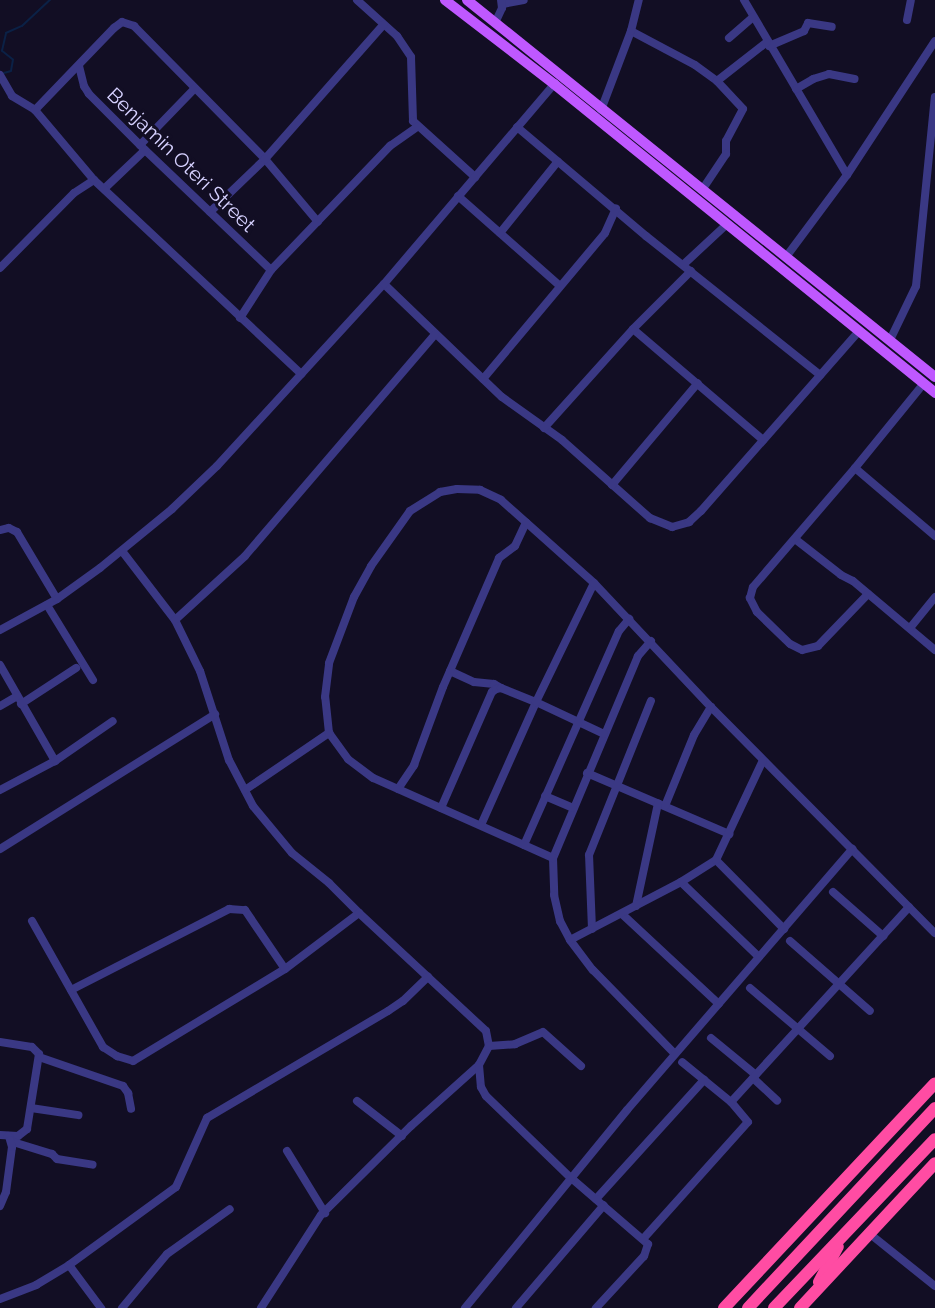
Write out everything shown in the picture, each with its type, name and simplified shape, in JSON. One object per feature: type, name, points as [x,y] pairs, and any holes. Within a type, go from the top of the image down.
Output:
[{"type":"highway","points":[[724,1308],[935,1083]]},
{"type":"highway","points":[[747,1308],[935,1108]]},
{"type":"highway","points":[[869,1179],[905,1115]]},
{"type":"highway","points":[[774,1308],[934,1140]]},
{"type":"highway","points":[[800,1308],[935,1163]]},
{"type":"highway","points":[[812,1296],[846,1231]]},
{"type":"highway","points":[[724,1308],[780,1274]]},
{"type":"main road","points":[[445,0],[554,84],[935,393]]},
{"type":"main road","points":[[467,0],[935,377]]},
{"type":"street","points":[[357,0],[401,41],[411,57],[413,72],[411,115],[417,127],[475,177]]},
{"type":"street","points":[[495,22],[501,12],[501,2],[524,0]]},
{"type":"street","points":[[601,110],[631,31],[639,0]]},
{"type":"street","points":[[744,0],[847,175]]},
{"type":"street","points":[[906,20],[910,0]]},
{"type":"street","points":[[729,38],[753,17]]},
{"type":"street","points":[[35,110],[114,28],[122,22],[134,26],[265,159],[318,222]]},
{"type":"street","points":[[717,81],[768,44],[804,32],[808,23],[832,27]]},
{"type":"street","points":[[210,212],[265,159],[383,25]]},
{"type":"street","points":[[631,31],[671,50],[717,81],[742,106],[743,112],[726,141],[726,154],[702,190]]},
{"type":"street","points":[[786,257],[847,175],[935,40]]},
{"type":"street","name":"Benjamin Oteri Street","points":[[79,66],[84,86],[89,94],[142,148],[271,270]]},
{"type":"street","points":[[796,89],[813,79],[829,74],[855,80]]},
{"type":"street","points":[[0,75],[12,96],[35,110],[94,180],[301,374]]},
{"type":"street","points":[[0,630],[57,599],[122,551],[218,466],[384,284],[554,84]]},
{"type":"street","points":[[105,188],[195,88]]},
{"type":"street","points":[[890,340],[916,286],[935,97]]},
{"type":"street","points":[[240,318],[271,270],[390,146],[417,127]]},
{"type":"street","points":[[517,127],[616,208],[646,236],[684,264],[820,375]]},
{"type":"street","points":[[500,233],[558,161]]},
{"type":"street","points":[[0,268],[74,193],[94,180]]},
{"type":"street","points":[[458,196],[560,286]]},
{"type":"street","points":[[483,379],[605,233],[616,208]]},
{"type":"street","points":[[684,264],[727,224]]},
{"type":"street","points":[[544,428],[633,329],[691,271]]},
{"type":"street","points":[[384,284],[509,403],[562,440],[650,518],[660,524],[680,527],[701,511],[859,331]]},
{"type":"street","points":[[633,329],[763,440]]},
{"type":"street","points":[[175,620],[245,556],[435,333]]},
{"type":"street","points":[[868,594],[818,646],[802,650],[790,645],[757,612],[750,598],[753,587],[924,383]]},
{"type":"street","points":[[612,485],[698,384]]},
{"type":"street","points":[[855,468],[935,536]]},
{"type":"street","points":[[553,858],[372,778],[348,759],[329,733],[326,722],[326,683],[339,632],[371,566],[410,511],[440,492],[480,490],[501,500],[526,522],[594,583],[711,707],[935,933]]},
{"type":"street","points":[[398,789],[414,765],[450,671],[499,558],[515,546],[526,522]]},
{"type":"street","points":[[0,530],[9,528],[17,532],[57,599]]},
{"type":"street","points":[[795,539],[868,594],[935,650]]},
{"type":"street","points":[[122,551],[175,620],[200,671],[229,760],[253,806],[292,853],[329,883],[486,1031],[489,1046],[479,1065],[402,1136],[324,1214],[261,1308]]},
{"type":"street","points":[[481,825],[536,702],[594,583]]},
{"type":"street","points":[[910,628],[935,597]]},
{"type":"street","points":[[47,605],[80,666],[93,680]]},
{"type":"street","points":[[524,845],[619,631],[629,619]]},
{"type":"street","points":[[651,641],[638,656],[553,858],[556,908],[570,940],[593,970],[675,1054]]},
{"type":"street","points":[[0,665],[55,761]]},
{"type":"street","points":[[0,706],[19,700],[80,666]]},
{"type":"street","points":[[450,671],[474,682],[494,684],[604,734]]},
{"type":"street","points":[[441,808],[492,692],[501,688]]},
{"type":"street","points":[[592,929],[589,855],[651,701]]},
{"type":"street","points":[[636,906],[662,804],[694,735],[711,707]]},
{"type":"street","points":[[0,849],[215,714]]},
{"type":"street","points":[[0,790],[55,761],[113,721]]},
{"type":"street","points":[[245,790],[329,733]]},
{"type":"street","points":[[570,940],[681,882],[716,860],[763,760]]},
{"type":"street","points":[[587,773],[729,834]]},
{"type":"street","points":[[545,796],[573,808]]},
{"type":"street","points":[[465,1308],[570,1177],[852,849]]},
{"type":"street","points":[[716,860],[784,929]]},
{"type":"street","points":[[681,882],[759,957]]},
{"type":"street","points":[[832,892],[883,936]]},
{"type":"street","points":[[731,1102],[909,907]]},
{"type":"street","points":[[71,990],[229,909],[245,910],[285,969]]},
{"type":"street","points":[[32,921],[103,1047],[117,1056],[133,1061],[285,969],[359,913]]},
{"type":"street","points":[[622,914],[719,1004]]},
{"type":"street","points":[[790,941],[870,1011]]},
{"type":"street","points":[[0,1299],[36,1285],[69,1265],[176,1187],[207,1118],[403,1001],[428,976]]},
{"type":"street","points":[[750,988],[830,1056]]},
{"type":"street","points":[[489,1046],[515,1044],[543,1032],[581,1066]]},
{"type":"street","points":[[711,1038],[755,1076],[777,1100]]},
{"type":"street","points":[[0,1042],[32,1047],[38,1051],[39,1057],[25,1132],[4,1136]]},
{"type":"street","points":[[39,1057],[123,1086],[128,1093],[131,1109]]},
{"type":"street","points":[[643,1239],[747,1124],[748,1119],[731,1102],[682,1062]]},
{"type":"street","points":[[479,1065],[481,1088],[486,1096],[570,1177],[648,1244],[644,1256],[596,1308]]},
{"type":"street","points":[[596,1199],[704,1080]]},
{"type":"street","points":[[357,1101],[402,1136]]},
{"type":"street","points":[[31,1108],[78,1115]]},
{"type":"street","points":[[4,1136],[13,1142],[52,1154],[57,1159],[93,1164]]},
{"type":"street","points":[[0,1206],[6,1192],[12,1147],[4,1136]]},
{"type":"street","points":[[287,1151],[324,1214]]},
{"type":"street","points":[[516,1308],[604,1205]]},
{"type":"street","points":[[122,1308],[167,1254],[230,1209]]},
{"type":"street","points":[[870,1234],[935,1286]]},
{"type":"street","points":[[69,1265],[101,1308]]},
{"type":"waterway","points":[[4,73],[11,71],[13,60],[2,51],[6,33],[22,26],[50,0]]}]
